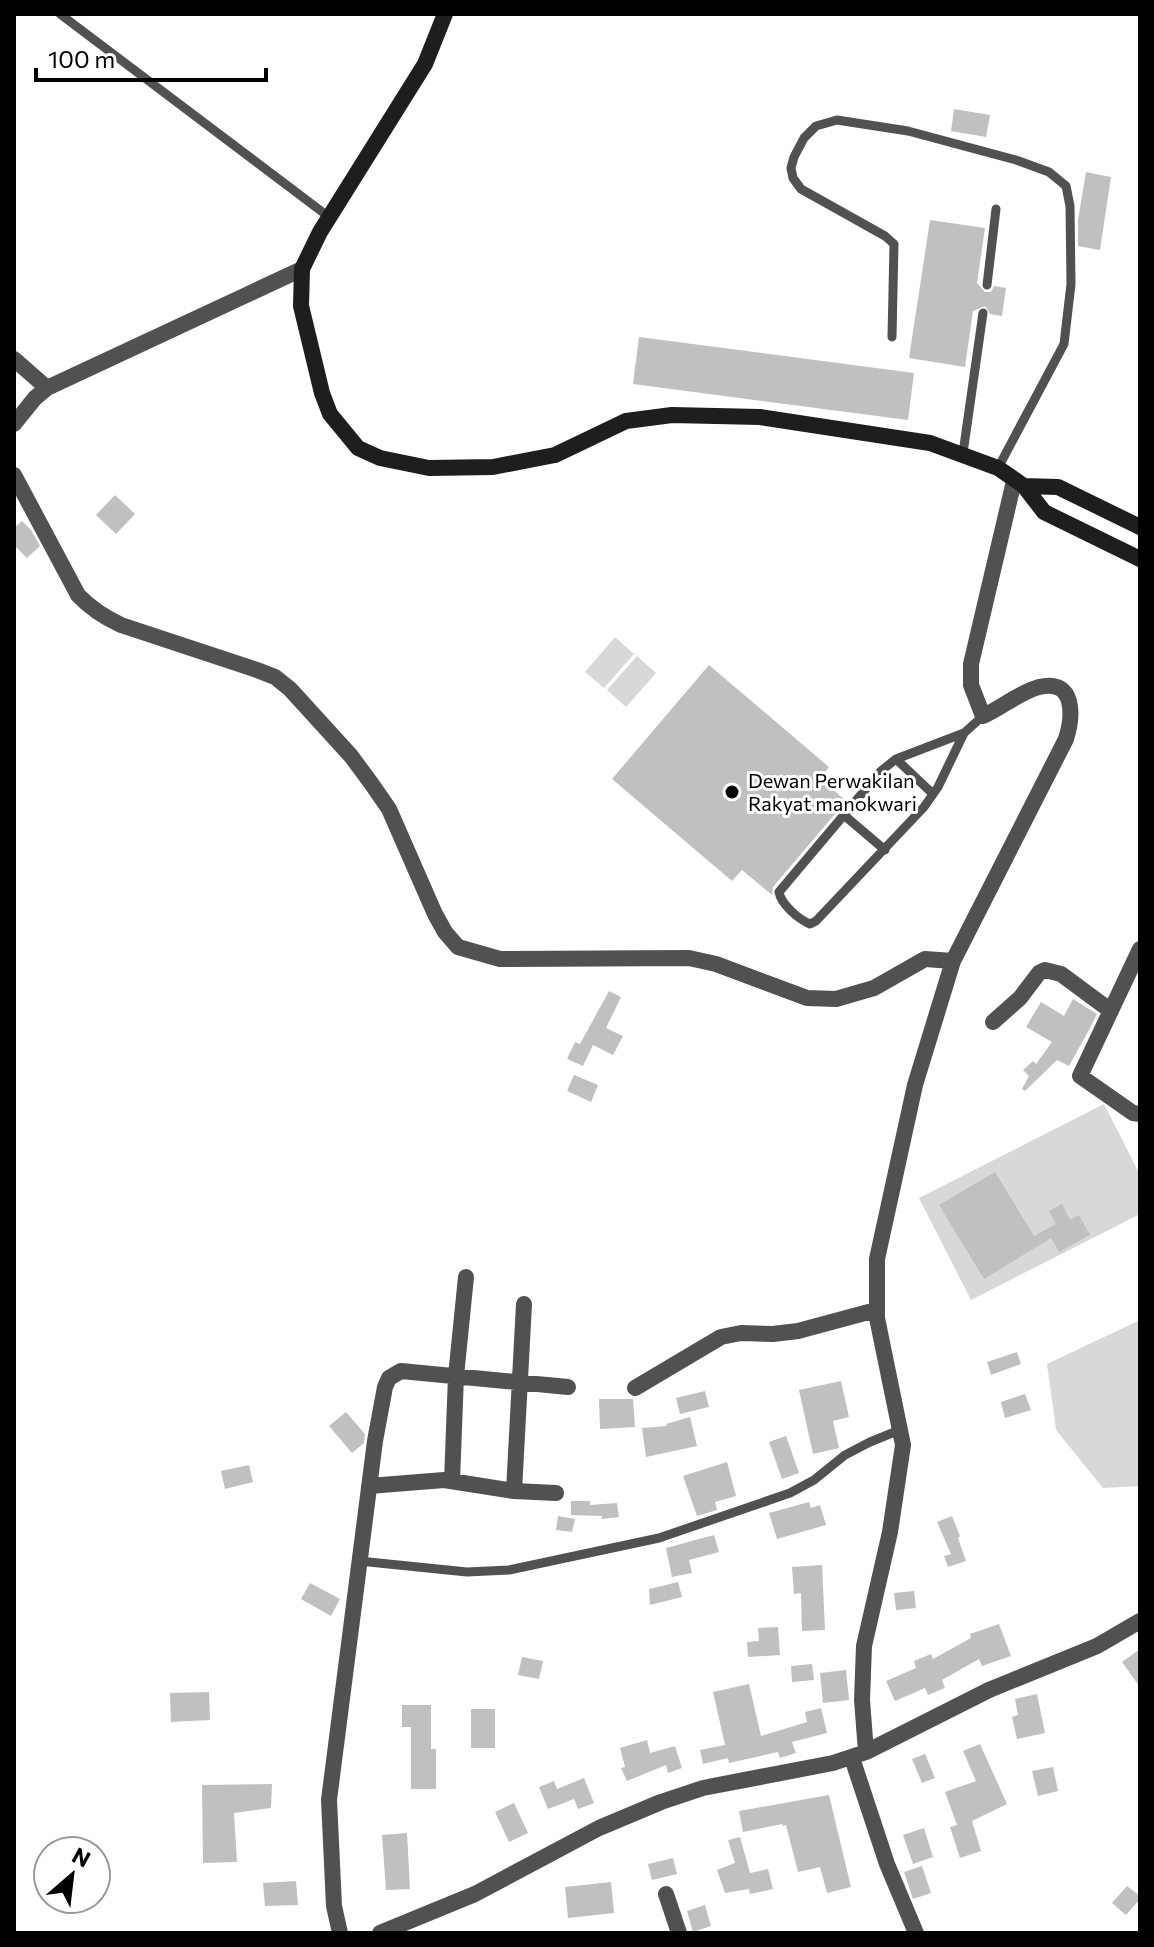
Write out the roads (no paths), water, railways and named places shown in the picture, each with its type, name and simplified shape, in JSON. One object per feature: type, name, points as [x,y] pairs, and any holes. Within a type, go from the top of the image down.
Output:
[{"type":"street","points":[[445,14],[425,64],[329,217],[302,269],[301,306],[322,393],[330,414],[350,442],[380,458],[429,468],[507,465],[555,455],[626,421],[672,415],[760,417],[930,443],[963,453],[998,468],[1019,483],[1044,512],[1140,559]]},
{"type":"street","points":[[14,424],[47,388],[302,269]]},
{"type":"street","points":[[14,359],[47,388]]},
{"type":"street","points":[[14,475],[78,595],[86,604],[121,625],[257,670],[275,677],[290,689],[351,756],[389,809],[435,914],[458,947],[500,959],[689,958],[716,964],[820,1000],[836,999],[874,988],[925,959],[953,961]]},
{"type":"street","points":[[1019,483],[1058,487],[1140,527]]},
{"type":"street","points":[[916,1933],[887,1864],[859,1755],[863,1656],[903,1454],[902,1429],[876,1310],[877,1259],[904,1128],[953,961],[1066,739],[1072,710],[1064,693],[1045,686],[1024,693],[983,716],[971,685],[971,664],[1019,483]]},
{"type":"street","points":[[1140,949],[1080,1076],[1133,1113],[1140,1114]]},
{"type":"street","points":[[993,1022],[1045,970],[1061,974],[1111,1011]]},
{"type":"street","points":[[452,1481],[456,1376],[466,1277]]},
{"type":"street","points":[[514,1491],[524,1304]]},
{"type":"street","points":[[635,1388],[721,1337],[741,1333],[798,1331],[876,1310]]},
{"type":"street","points":[[340,1933],[334,1906],[329,1800],[369,1486],[381,1402],[389,1378],[401,1371],[568,1387]]},
{"type":"street","points":[[369,1486],[452,1481],[514,1491],[556,1493]]},
{"type":"street","points":[[380,1933],[475,1894],[599,1828],[661,1802],[703,1788],[859,1755],[989,1690],[1097,1646],[1140,1621]]},
{"type":"street","points":[[666,1894],[679,1933]]},
{"type":"lane","points":[[60,14],[329,217]]},
{"type":"lane","points":[[892,337],[894,244],[801,189],[793,178],[791,168],[794,157],[804,138],[816,126],[837,120],[896,129],[1026,163],[1062,180],[1070,206],[1071,284],[1064,344],[998,468]]},
{"type":"lane","points":[[987,285],[996,209]]},
{"type":"lane","points":[[963,453],[983,313]]},
{"type":"lane","points":[[964,733],[933,794],[885,850],[816,921],[810,924],[799,918],[781,900],[779,892],[881,771],[896,759],[964,733],[983,716]]},
{"type":"lane","points":[[896,759],[933,794]]},
{"type":"lane","points":[[845,816],[885,850]]},
{"type":"lane","points":[[359,1561],[467,1572],[509,1570],[659,1538],[790,1493],[814,1480],[845,1455],[902,1429]]},
{"type":"place","name":"Dewan Perwakilan Rakyat manokwari","points":[[732,792]]}]
